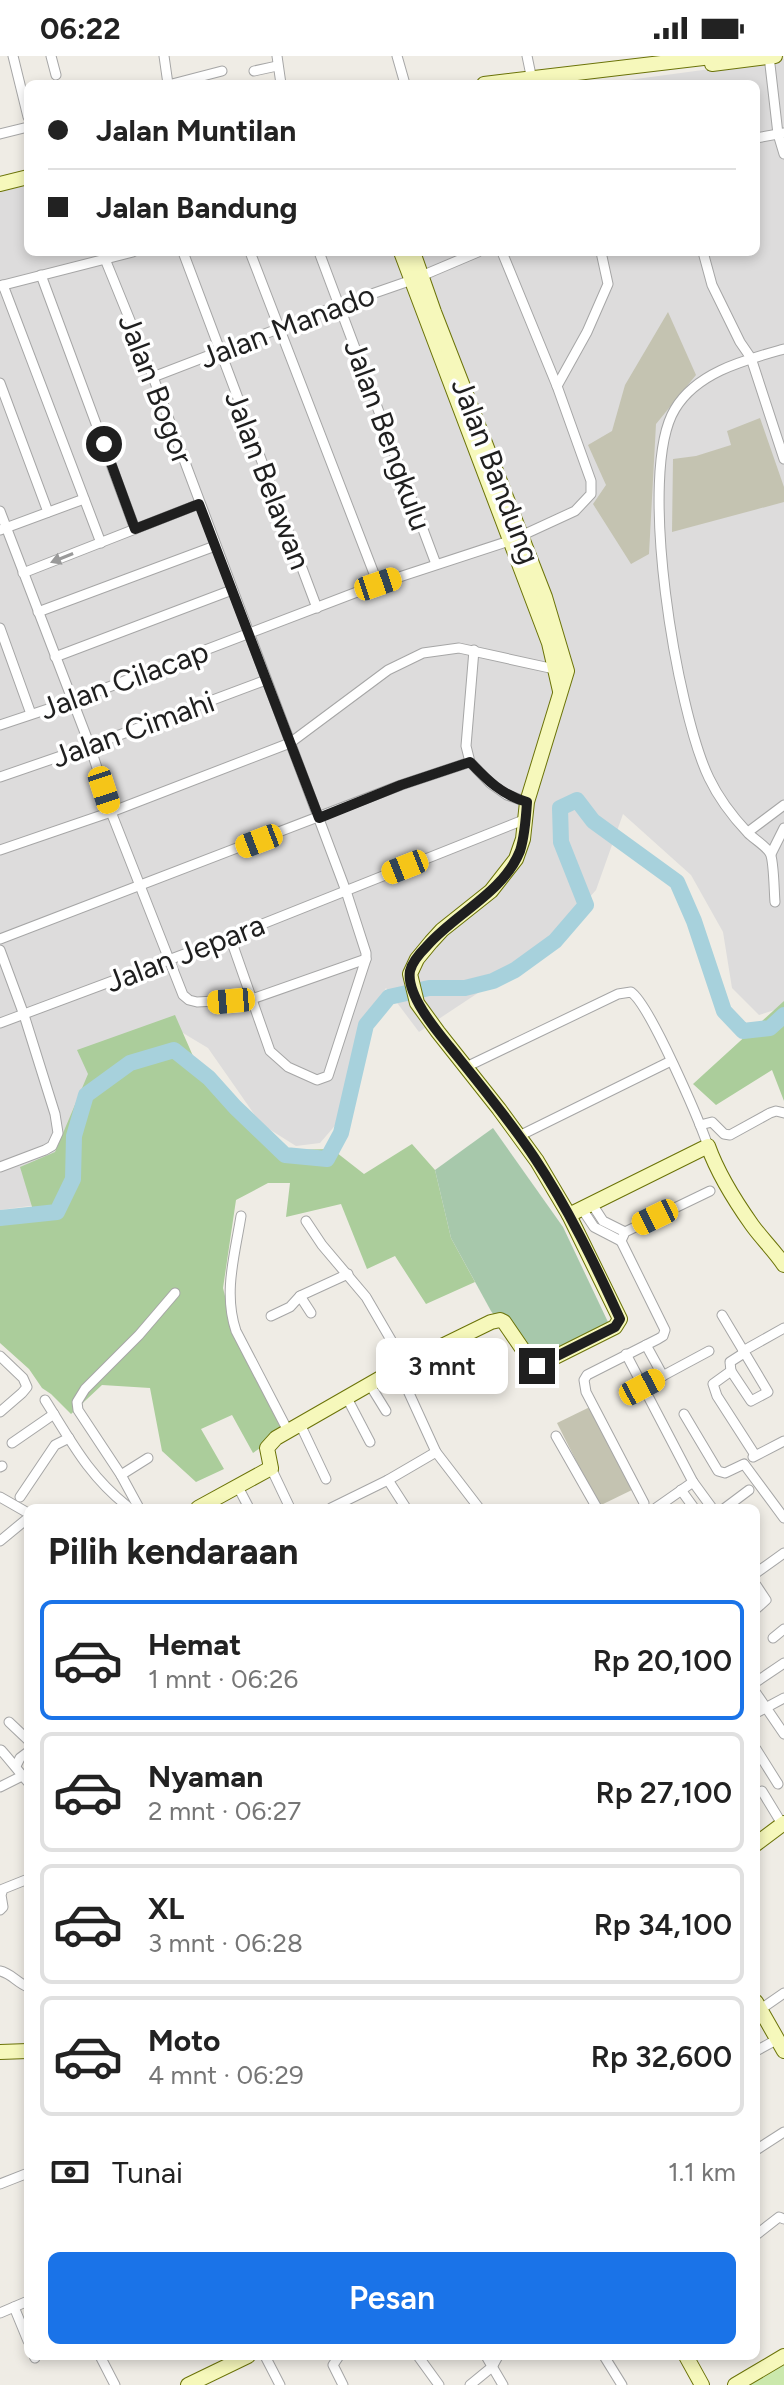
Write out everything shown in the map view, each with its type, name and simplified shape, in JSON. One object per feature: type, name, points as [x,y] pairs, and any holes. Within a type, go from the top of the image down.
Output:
[{"type":"street","points":[[13,56],[24,101]]},
{"type":"street","points":[[51,56],[56,75]]},
{"type":"street","points":[[164,56],[169,80]]},
{"type":"street","points":[[397,56],[404,80]]},
{"type":"street","points":[[527,56],[532,80]]},
{"type":"street","points":[[544,80],[667,60],[720,56]]},
{"type":"street","points":[[586,80],[771,56],[784,154]]},
{"type":"street","points":[[254,71],[277,61]]},
{"type":"street","points":[[186,80],[222,71]]},
{"type":"street","points":[[0,134],[24,128]]},
{"type":"street","points":[[760,137],[781,134]]},
{"type":"street","points":[[0,184],[24,178]]},
{"type":"street","points":[[101,543],[1,285],[117,256]]},
{"type":"street","name":"Jalan Belawan","points":[[184,256],[317,608]]},
{"type":"street","points":[[252,256],[378,584]]},
{"type":"street","name":"Jalan Bengkulu","points":[[321,256],[436,564]]},
{"type":"street","name":"Jalan Bandung","points":[[403,256],[416,278],[517,538],[545,597],[561,670]]},
{"type":"street","name":"Jalan Bandung","points":[[413,256],[416,278]]},
{"type":"street","name":"Jalan Manado","points":[[153,377],[468,256]]},
{"type":"street","points":[[504,256],[557,386]]},
{"type":"street","points":[[557,386],[587,332],[608,284],[602,256]]},
{"type":"street","points":[[704,256],[712,285],[751,358],[784,459]]},
{"type":"street","name":"Jalan Bogor","points":[[105,259],[153,377],[319,818],[364,943],[366,959]]},
{"type":"street","points":[[41,275],[135,529]]},
{"type":"street","points":[[771,854],[724,806],[709,777],[685,708],[672,646],[660,529],[660,465],[665,432],[675,408],[702,381],[751,358],[784,349]]},
{"type":"street","points":[[0,383],[48,512]]},
{"type":"street","name":"Jalan Cilacap","points":[[0,725],[72,701],[378,584],[517,538],[575,511],[591,494],[591,481],[557,386]]},
{"type":"street","points":[[3,529],[84,499]]},
{"type":"street","points":[[23,573],[199,504]]},
{"type":"street","points":[[0,511],[3,529],[90,746],[111,812],[183,995],[189,1000],[210,1003],[252,999],[366,959]]},
{"type":"street","points":[[38,612],[215,546]]},
{"type":"street","points":[[55,657],[232,590]]},
{"type":"street","points":[[0,628],[31,714]]},
{"type":"street","points":[[0,850],[111,812],[290,743],[388,670],[423,653],[459,648],[561,670],[560,691],[527,802],[520,850],[508,872],[491,891],[442,930],[417,959],[410,974],[417,1003],[519,1136],[594,1227],[623,1237],[665,1330],[663,1336],[587,1375],[583,1385],[644,1503]]},
{"type":"street","points":[[474,650],[466,746],[470,762],[507,795],[527,802]]},
{"type":"street","name":"Jalan Cimahi","points":[[0,777],[266,680]]},
{"type":"street","points":[[0,939],[401,785],[470,762]]},
{"type":"street","points":[[748,832],[784,805]]},
{"type":"street","name":"Jalan Jepara","points":[[0,1023],[230,937],[526,819]]},
{"type":"street","points":[[775,902],[771,854],[784,828]]},
{"type":"street","points":[[230,937],[270,1051],[288,1067],[317,1080],[331,1073],[366,959]]},
{"type":"street","points":[[0,950],[24,1015],[58,1133],[52,1146],[0,1167]]},
{"type":"street","points":[[466,1067],[618,994],[631,992],[637,996],[671,1061],[718,1171],[753,1226],[779,1248],[784,1265]]},
{"type":"street","points":[[519,1136],[671,1061]]},
{"type":"street","points":[[700,1125],[712,1122],[724,1134],[730,1135],[770,1113],[784,1113]]},
{"type":"street","points":[[581,1209],[708,1146]]},
{"type":"street","points":[[623,1237],[710,1191]]},
{"type":"street","points":[[288,1504],[271,1468],[267,1448],[294,1427],[402,1366],[496,1320],[508,1326],[537,1366],[619,1324],[620,1319],[581,1209]]},
{"type":"street","points":[[241,1216],[229,1293],[232,1321],[249,1358],[326,1479]]},
{"type":"street","points":[[306,1221],[366,1297],[402,1366],[436,1452],[471,1504]]},
{"type":"street","points":[[271,1316],[290,1307],[300,1296],[348,1274]]},
{"type":"street","points":[[131,1504],[121,1475],[78,1410],[77,1402],[85,1389],[139,1335],[175,1293]]},
{"type":"street","points":[[300,1296],[311,1313]]},
{"type":"street","points":[[722,1315],[744,1352],[768,1392],[751,1401],[731,1371],[730,1362],[744,1352],[784,1328]]},
{"type":"street","points":[[646,1345],[663,1376]]},
{"type":"street","points":[[642,1387],[709,1351]]},
{"type":"street","points":[[626,1354],[693,1482],[709,1504]]},
{"type":"street","points":[[0,1356],[23,1378],[27,1387],[0,1412]]},
{"type":"street","points":[[731,1371],[714,1382],[713,1389],[755,1455]]},
{"type":"street","points":[[370,1385],[386,1411]]},
{"type":"street","points":[[347,1398],[370,1442]]},
{"type":"street","points":[[45,1400],[89,1470],[105,1488],[129,1504]]},
{"type":"street","points":[[12,1443],[54,1414]]},
{"type":"street","points":[[684,1414],[718,1471],[725,1473],[783,1443]]},
{"type":"street","points":[[556,1436],[595,1504]]},
{"type":"street","points":[[20,1497],[55,1445],[69,1438]]},
{"type":"street","points":[[339,1504],[436,1452]]},
{"type":"street","points":[[121,1475],[148,1458]]},
{"type":"street","points":[[744,1464],[784,1518]]},
{"type":"street","points":[[205,1504],[271,1468]]},
{"type":"street","points":[[388,1480],[403,1504]]},
{"type":"street","points":[[662,1504],[693,1482]]},
{"type":"street","points":[[237,1485],[247,1504]]},
{"type":"street","points":[[681,1490],[691,1504]]},
{"type":"street","points":[[730,1504],[749,1490]]},
{"type":"street","points":[[0,1497],[24,1512]]},
{"type":"street","points":[[0,1541],[24,1519]]},
{"type":"street","points":[[760,1570],[784,1553]]},
{"type":"street","points":[[773,1638],[784,1629]]},
{"type":"street","points":[[760,1679],[784,1663]]},
{"type":"street","points":[[760,1711],[784,1698]]},
{"type":"street","points":[[760,1699],[784,1734]]},
{"type":"street","points":[[9,1722],[24,1732]]},
{"type":"street","points":[[1,1750],[24,1778]]},
{"type":"street","points":[[16,1766],[24,1755]]},
{"type":"street","points":[[760,1755],[778,1784]]},
{"type":"street","points":[[0,1787],[24,1779]]},
{"type":"street","points":[[760,1841],[783,1823],[762,1791]]},
{"type":"street","points":[[0,1910],[3,1907],[3,1889],[24,1881]]},
{"type":"street","points":[[0,1971],[8,1973],[24,1986]]},
{"type":"street","points":[[760,2005],[784,1993]]},
{"type":"street","points":[[760,2009],[781,2045],[760,2050]]},
{"type":"street","points":[[0,2052],[24,2051]]},
{"type":"street","points":[[760,2147],[784,2132]]},
{"type":"street","points":[[0,2184],[24,2175]]},
{"type":"street","points":[[760,2232],[779,2217],[784,2219]]},
{"type":"street","points":[[0,2313],[24,2303]]},
{"type":"street","points":[[14,2307],[24,2331]]},
{"type":"street","points":[[735,2385],[784,2356]]},
{"type":"street","points":[[102,2360],[115,2385]]},
{"type":"street","points":[[188,2385],[240,2360]]},
{"type":"street","points":[[267,2360],[280,2385]]},
{"type":"street","points":[[337,2360],[334,2367],[343,2385]]},
{"type":"street","points":[[421,2360],[439,2385]]},
{"type":"street","points":[[470,2385],[492,2367],[492,2360]]},
{"type":"street","points":[[493,2360],[503,2385]]},
{"type":"street","points":[[606,2360],[622,2385]]},
{"type":"street","points":[[688,2360],[702,2385]]},
{"type":"shaded area","points":[[784,59],[784,1007],[759,1015],[732,988],[723,932],[691,875],[623,814],[596,890],[543,950],[419,1032],[386,988],[362,1025],[346,1080],[339,1121],[320,1143],[296,1146],[261,1124],[208,1048],[178,1030],[37,1205],[0,1210],[0,192],[24,186],[24,256],[760,256],[760,80],[629,80]]},
{"type":"shaded area","points":[[668,312],[696,375],[656,424],[649,554],[631,564],[593,504],[606,485],[588,445],[612,431],[625,385]]},
{"type":"shaded area","points":[[760,418],[784,487],[784,502],[672,532],[673,459],[696,456],[731,445],[727,431]]},
{"type":"shaded area","points":[[592,1406],[634,1489],[598,1504],[557,1423]]},
{"type":"green space","points":[[784,1001],[784,1101],[772,1070],[716,1105],[693,1084]]},
{"type":"green space","points":[[175,1015],[193,1056],[237,1109],[286,1150],[332,1149],[364,1174],[412,1144],[435,1170],[451,1238],[475,1282],[426,1304],[395,1256],[367,1269],[341,1204],[286,1217],[290,1183],[268,1183],[236,1200],[223,1288],[236,1340],[283,1432],[253,1453],[232,1415],[201,1429],[224,1469],[196,1482],[162,1451],[150,1388],[102,1385],[71,1414],[0,1343],[0,1224],[36,1220],[20,1167],[55,1152],[88,1074],[77,1050]]},
{"type":"green space","points":[[493,1128],[563,1227],[608,1322],[531,1364],[491,1311],[451,1238],[435,1170]]},
{"type":"green space","points":[[784,2362],[784,2385],[746,2385]]},
{"type":"waterway","points":[[0,1218],[57,1212],[73,1179],[74,1136],[86,1095],[130,1063],[174,1050],[209,1078],[285,1155],[327,1159],[341,1133],[366,1025],[389,997],[429,988],[465,988],[493,981],[515,970],[555,941],[586,905],[561,842],[560,808],[577,800],[593,821],[677,882],[694,921],[724,1011],[743,1031],[770,1028],[784,1015]]},
{"type":"route","points":[[104,444],[135,529],[199,504],[319,818],[401,785],[470,762],[507,795],[527,802],[523,839],[508,872],[491,891],[442,930],[422,952],[410,974],[417,1003],[537,1161],[569,1215],[620,1319],[615,1327],[537,1366]]}]
